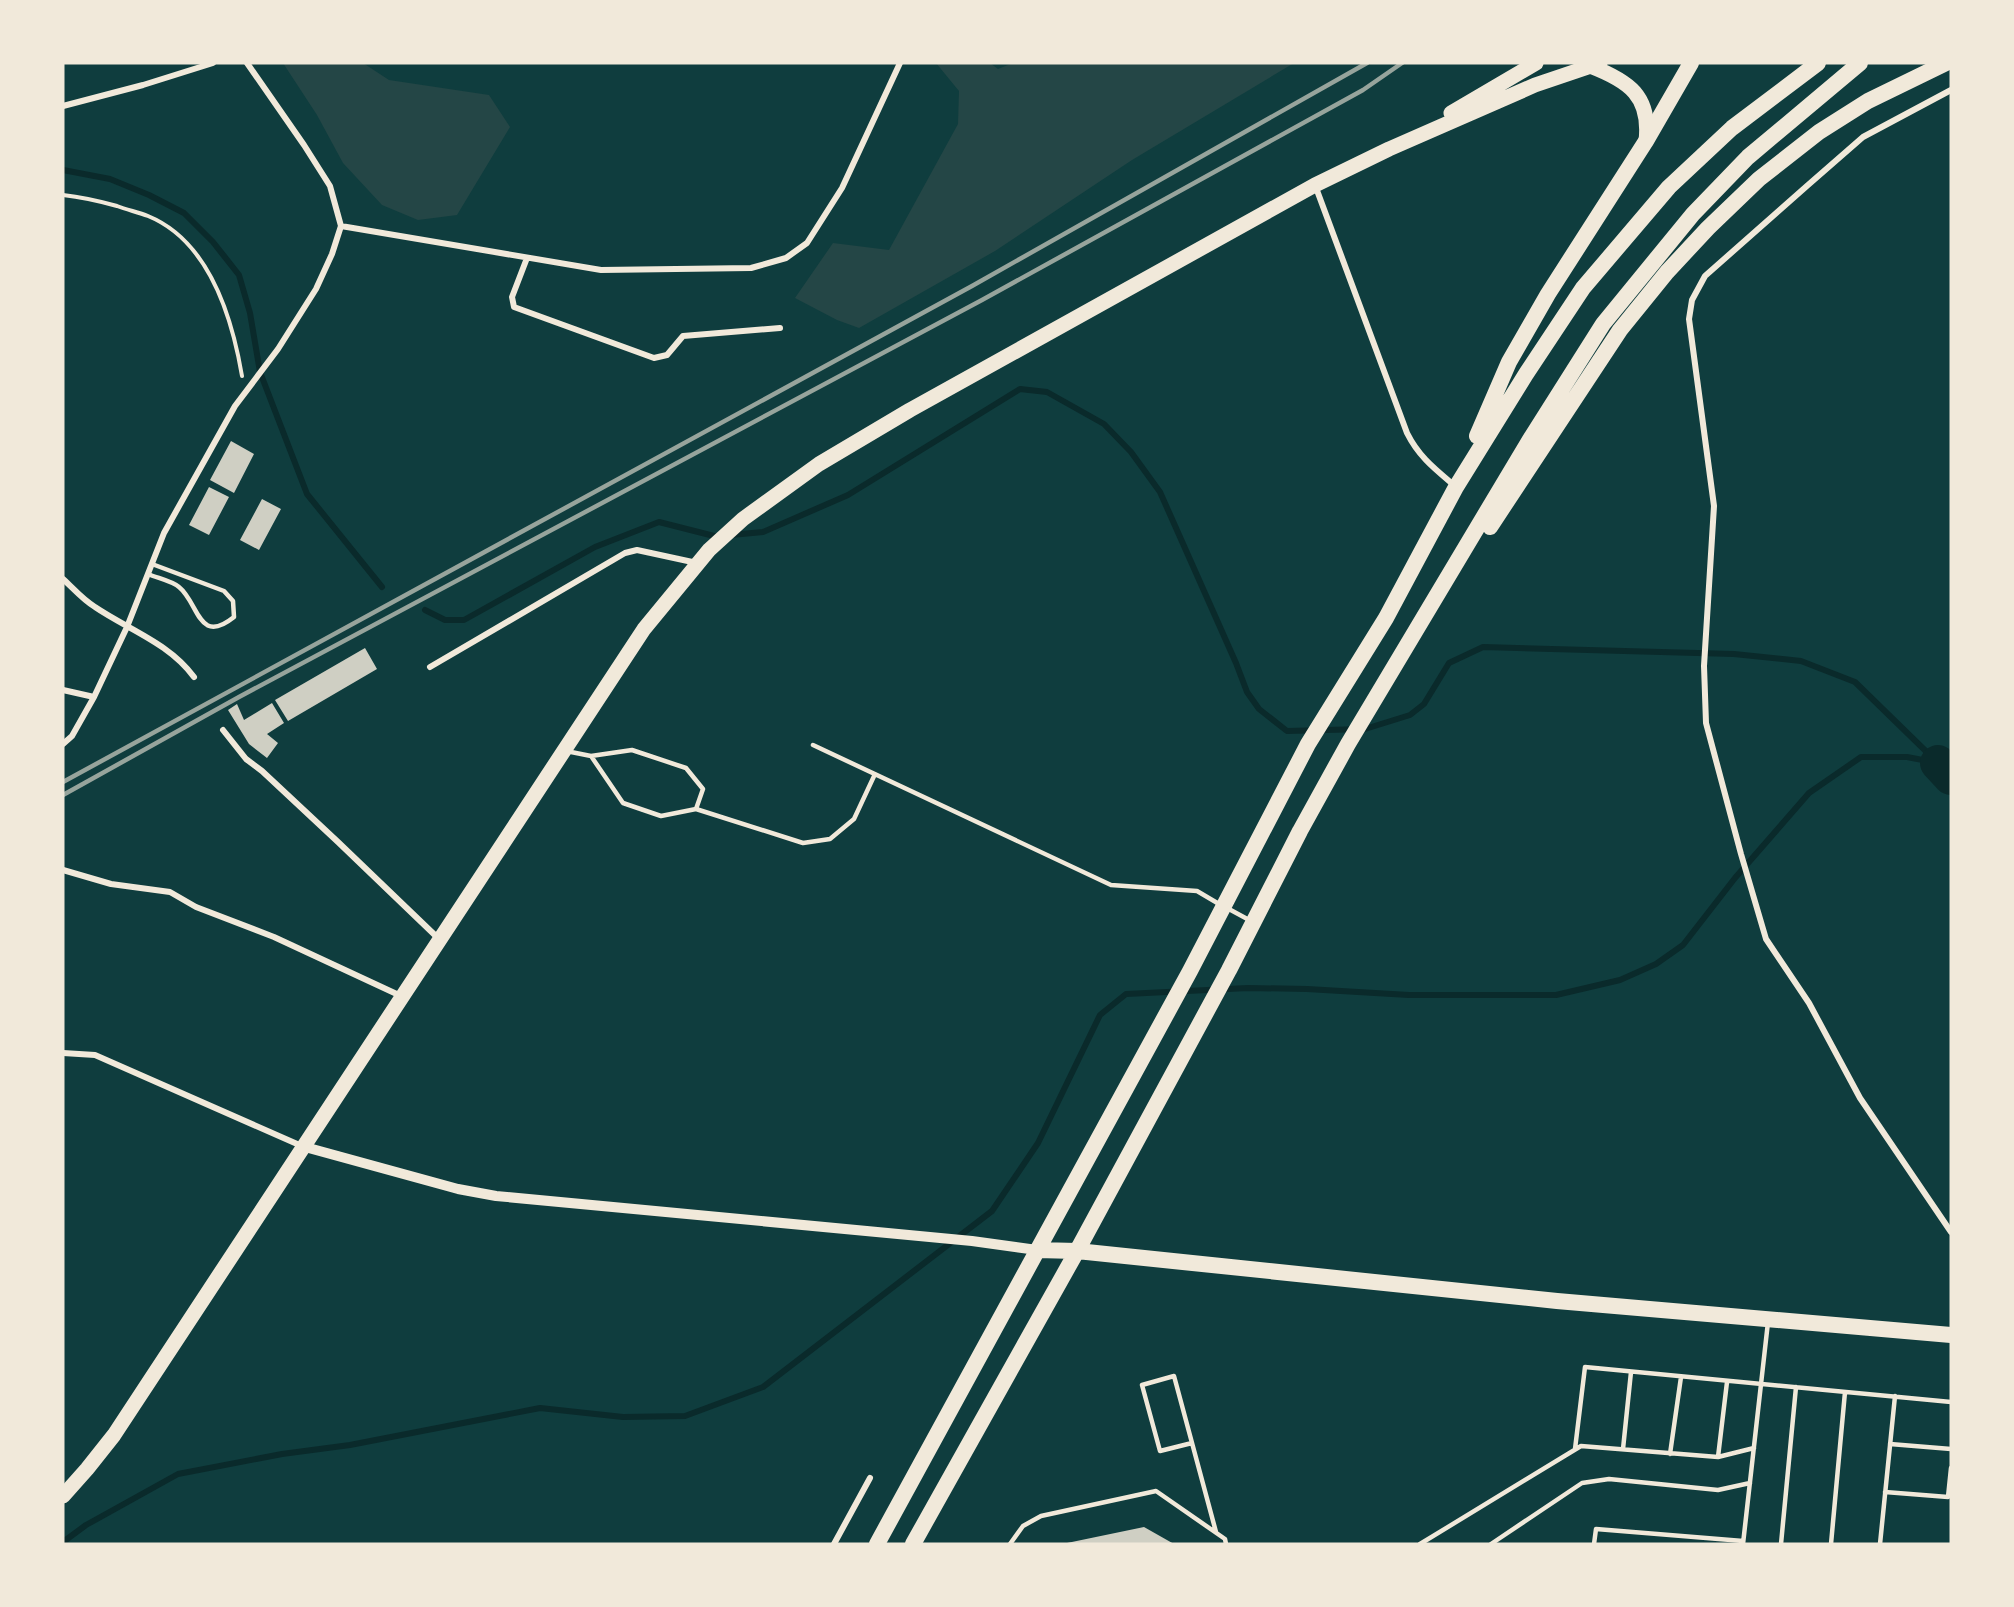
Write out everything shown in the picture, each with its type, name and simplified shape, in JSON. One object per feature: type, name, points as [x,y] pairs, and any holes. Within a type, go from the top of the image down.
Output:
[{"type":"highway","points":[[1456,487],[1509,363],[1548,294],[1646,141],[1691,63]]},
{"type":"highway","points":[[877,1544],[1190,971],[1308,744],[1386,618],[1456,487],[1526,374],[1583,288],[1669,187],[1732,128],[1818,63]]},
{"type":"highway","points":[[913,1544],[1077,1251],[1229,970],[1300,831],[1368,708],[1529,441],[1604,324],[1693,214],[1748,157],[1860,63]]},
{"type":"highway","points":[[1437,594],[1477,547],[1620,330],[1667,272],[1708,228],[1759,179],[1819,132],[1868,101],[1946,63]]},
{"type":"highway","points":[[1037,1250],[1077,1251],[1557,1301],[1951,1335]]},
{"type":"main road","points":[[1389,149],[1536,63]]},
{"type":"main road","points":[[63,1496],[114,1435],[644,629],[697,563],[743,519],[819,464],[910,410],[1314,185],[1389,149],[1535,85],[1595,64],[1630,87],[1643,104],[1648,124],[1646,141]]},
{"type":"street","points":[[63,106],[143,85],[213,63]]},
{"type":"street","points":[[63,744],[72,736],[94,697],[127,627],[169,524],[245,392],[278,349],[316,289],[332,254],[341,226],[330,186],[247,63]]},
{"type":"street","points":[[341,226],[601,270],[751,268],[786,258],[807,243],[842,188],[900,63]]},
{"type":"street","points":[[1951,90],[1863,137],[1705,276],[1692,300],[1690,334],[1714,506],[1704,666],[1706,723],[1741,854],[1766,939],[1809,1003],[1860,1098],[1951,1232]]},
{"type":"street","points":[[1314,185],[1407,434],[1416,450],[1427,462],[1456,487]]},
{"type":"street","points":[[527,258],[512,297],[514,307],[654,358],[668,355],[683,336],[780,328]]},
{"type":"street","points":[[430,667],[625,553],[637,550],[697,563]]},
{"type":"street","points":[[63,579],[93,606],[169,650],[194,676]]},
{"type":"street","points":[[63,690],[94,697]]},
{"type":"street","points":[[223,730],[246,759],[262,771],[439,939]]},
{"type":"street","points":[[63,870],[111,884],[170,892],[196,907],[274,937],[401,997]]},
{"type":"street","points":[[63,1053],[95,1055],[305,1147],[458,1189],[496,1196],[972,1241],[1037,1250]]},
{"type":"street","points":[[834,1544],[870,1478]]},
{"type":"lane","points":[[148,574],[179,586],[199,619],[210,627],[224,625],[234,617],[233,601],[224,591],[152,564]]},
{"type":"lane","points":[[813,745],[1111,885],[1197,891],[1253,922]]},
{"type":"lane","points":[[564,750],[591,756],[632,750],[686,768],[703,789],[696,808]]},
{"type":"lane","points":[[591,756],[623,803],[661,816],[696,808],[804,843],[830,839],[854,819],[875,774]]},
{"type":"lane","points":[[1594,1544],[1596,1529],[1743,1543],[1769,1320]]},
{"type":"lane","points":[[1575,1449],[1585,1367],[1951,1402]]},
{"type":"lane","points":[[1623,1449],[1631,1372]]},
{"type":"lane","points":[[1192,1443],[1160,1451],[1142,1385],[1174,1376],[1192,1443],[1215,1532]]},
{"type":"lane","points":[[1670,1454],[1681,1377]]},
{"type":"lane","points":[[1718,1457],[1727,1382]]},
{"type":"lane","points":[[1781,1544],[1796,1387]]},
{"type":"lane","points":[[1830,1544],[1845,1392]]},
{"type":"lane","points":[[1880,1544],[1895,1396]]},
{"type":"lane","points":[[1890,1444],[1951,1449]]},
{"type":"lane","points":[[1420,1544],[1581,1446],[1718,1457],[1754,1448]]},
{"type":"lane","points":[[1885,1492],[1948,1497],[1951,1468]]},
{"type":"lane","points":[[1491,1544],[1582,1483],[1609,1479],[1718,1490],[1750,1483]]},
{"type":"lane","points":[[1010,1544],[1023,1526],[1041,1516],[1156,1491],[1225,1539],[1226,1544]]},
{"type":"path","points":[[63,195],[102,202],[149,216],[174,231],[198,257],[219,291],[238,356],[245,392]]},
{"type":"shaded area","points":[[283,63],[363,63],[389,80],[489,95],[510,127],[457,215],[418,220],[382,205],[343,163],[317,115]]},
{"type":"shaded area","points":[[936,63],[990,63],[998,69],[1013,63],[1294,63],[1132,160],[995,251],[859,328],[837,320],[795,298],[833,243],[889,250],[958,124],[959,91]]},
{"type":"building","points":[[231,441],[254,454],[234,493],[210,480]]},
{"type":"building","points":[[209,487],[229,497],[209,535],[189,525]]},
{"type":"building","points":[[262,499],[281,509],[259,550],[240,540]]},
{"type":"building","points":[[365,648],[377,669],[288,721],[275,700]]},
{"type":"building","points":[[272,703],[284,723],[267,734],[278,743],[267,758],[249,744],[228,710],[237,704],[244,720]]},
{"type":"building","points":[[1144,1527],[1174,1544],[1067,1544],[1067,1543]]},
{"type":"waterway","points":[[63,170],[110,179],[184,213],[213,242],[239,275],[250,313],[260,372],[307,494],[382,587]]},
{"type":"waterway","points":[[731,535],[763,532],[848,495],[1020,389],[1047,392],[1104,424],[1131,452],[1160,492],[1247,692],[1259,709],[1287,731],[1365,729],[1410,715],[1424,704],[1449,663],[1483,647],[1734,654],[1801,661],[1855,682],[1938,763]]},
{"type":"waterway","points":[[425,610],[445,620],[464,620],[595,547],[659,522],[718,537]]},
{"type":"waterway","points":[[63,1542],[86,1525],[178,1474],[282,1454],[350,1445],[540,1408],[623,1417],[685,1416],[763,1387],[992,1211],[1038,1143],[1100,1015],[1126,994],[1248,988],[1409,995],[1556,995],[1620,980],[1656,964],[1683,945],[1735,878],[1809,793],[1861,757],[1907,757],[1938,763]]},
{"type":"waterway","points":[[1938,763],[1951,777]]},
{"type":"railway","points":[[63,782],[972,286],[1367,63]]},
{"type":"railway","points":[[63,795],[239,697],[982,300],[1363,90],[1402,63]]}]
